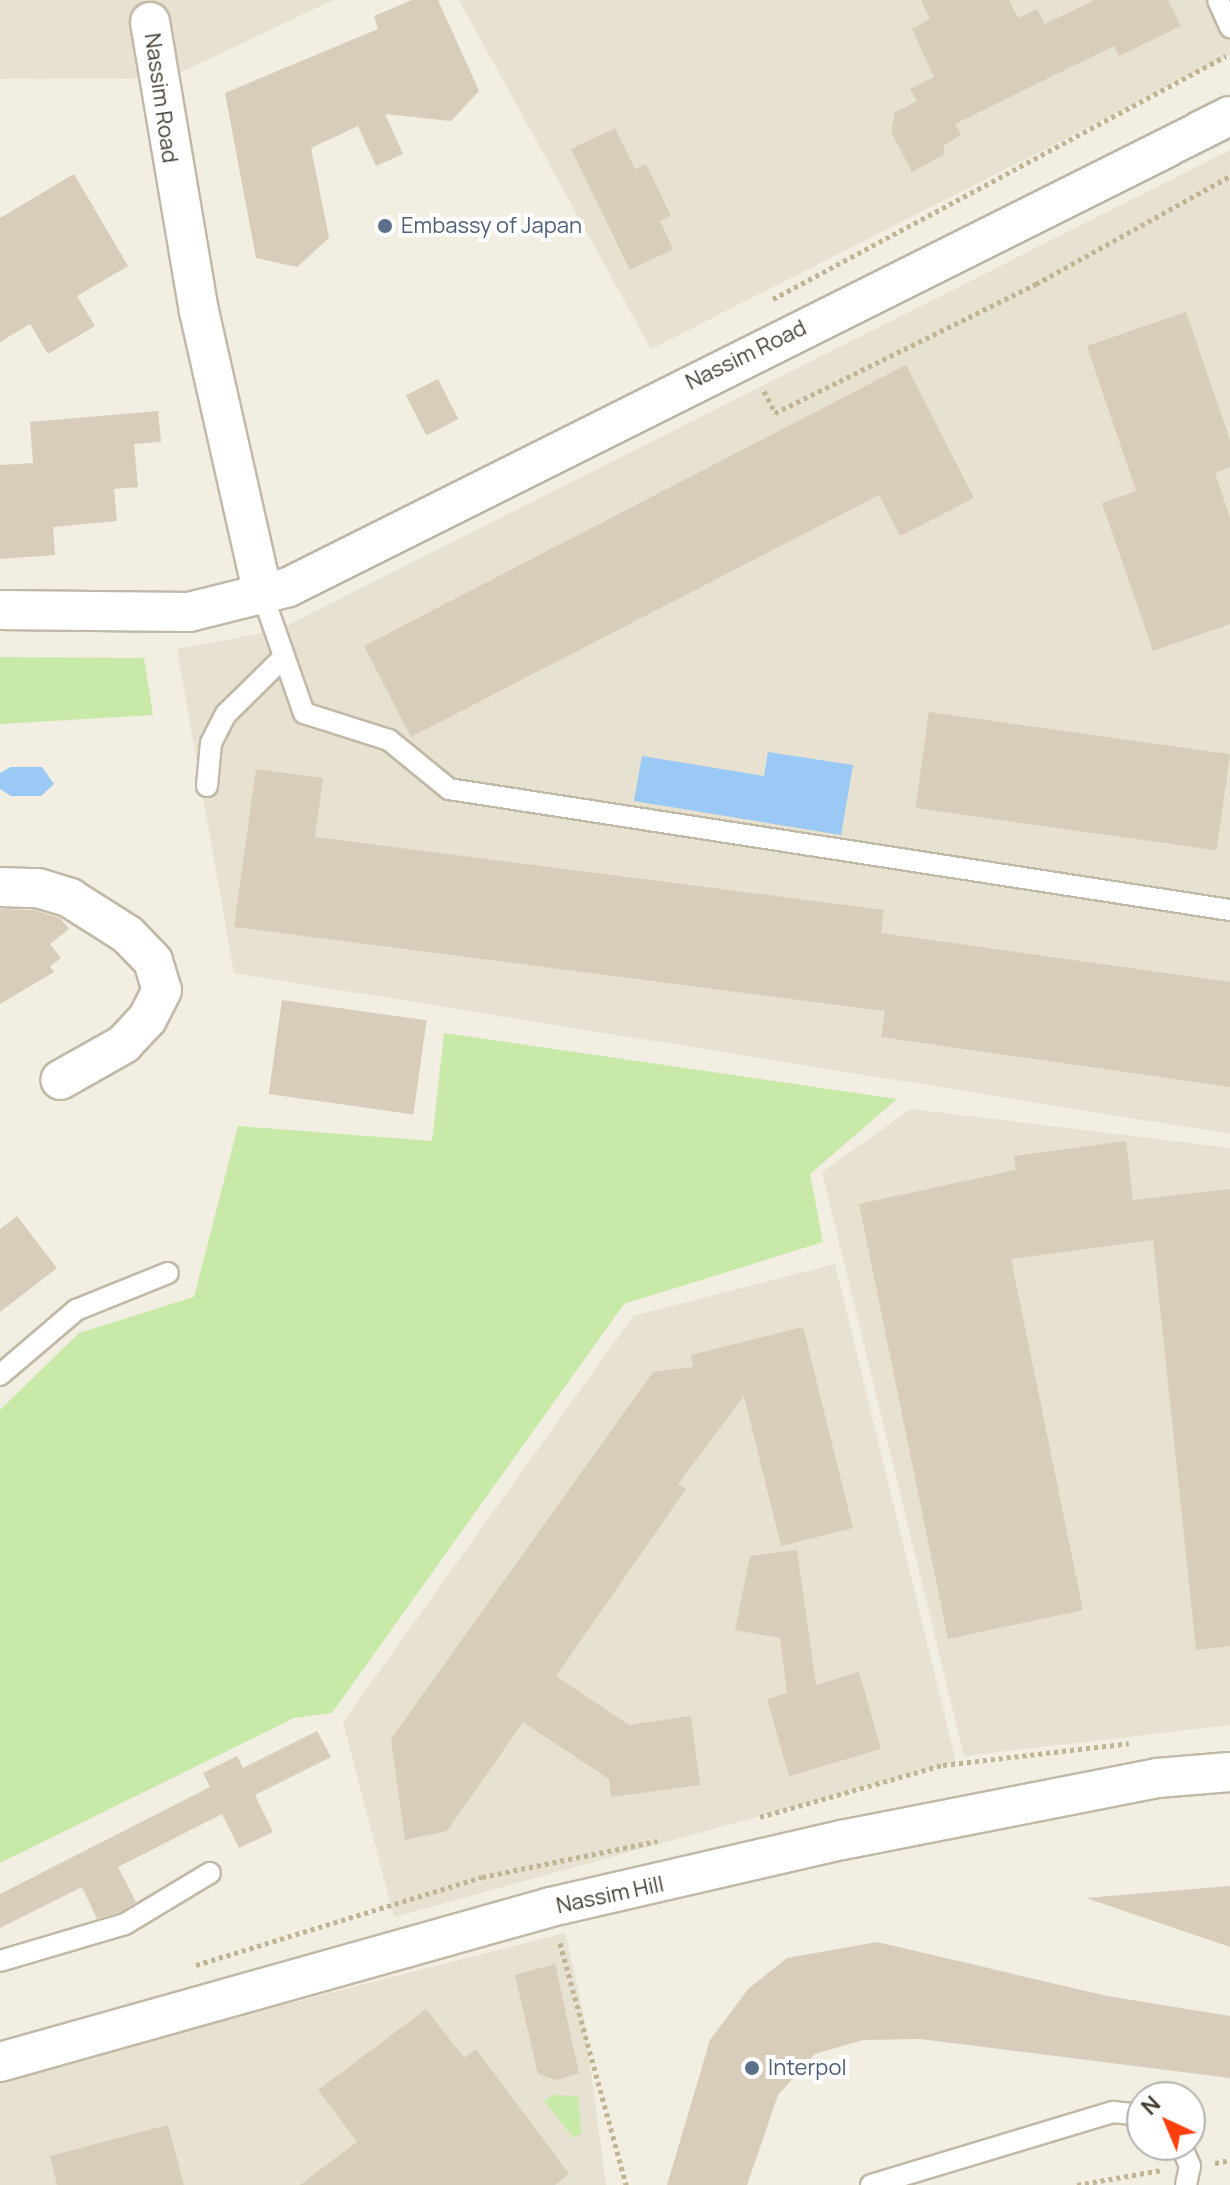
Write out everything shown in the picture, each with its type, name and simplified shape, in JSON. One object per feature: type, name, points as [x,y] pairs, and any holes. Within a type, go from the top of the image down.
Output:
[{"type":"street","name":"Nassim Road","points":[[149,11],[196,296],[263,596]]},
{"type":"street","name":"Nassim Road","points":[[0,610],[189,612],[263,596],[422,523],[745,355],[1230,116]]},
{"type":"street","points":[[0,887],[38,888],[70,898],[128,935],[153,961],[158,975],[162,990],[124,1044],[60,1080]]},
{"type":"street","name":"Nassim Hill","points":[[0,2062],[551,1907],[857,1837],[1157,1778],[1230,1772]]},
{"type":"lane","points":[[1218,0],[1230,27]]},
{"type":"lane","points":[[263,596],[304,713],[389,740],[449,789],[1230,910]]},
{"type":"lane","points":[[207,786],[211,743],[226,714],[283,658]]},
{"type":"lane","points":[[0,1375],[76,1310],[168,1273]]},
{"type":"lane","points":[[0,1961],[125,1924],[210,1873]]},
{"type":"lane","points":[[871,2185],[1113,2112],[1126,2113]]},
{"type":"path","points":[[758,308],[1230,53]]},
{"type":"path","points":[[745,355],[775,413],[1036,284],[1230,176]]},
{"type":"path","points":[[747,1821],[943,1765],[1142,1742]]},
{"type":"path","points":[[215,2004],[190,1969],[214,1955],[482,1877],[670,1838]]},
{"type":"path","points":[[551,1907],[626,2185]]},
{"type":"path","points":[[1077,2185],[1188,2176],[1230,2160]]},
{"type":"shaded area","points":[[0,0],[333,0],[169,78],[0,79]]},
{"type":"shaded area","points":[[459,0],[1208,0],[1230,41],[1230,55],[651,349]]},
{"type":"shaded area","points":[[1230,150],[1230,1134],[234,973],[177,649],[278,630]]},
{"type":"shaded area","points":[[911,1109],[1230,1148],[1230,1725],[964,1756],[822,1172]]},
{"type":"shaded area","points":[[835,1264],[956,1762],[394,1917],[343,1722],[633,1316]]},
{"type":"shaded area","points":[[565,1933],[583,2011],[606,2185],[0,2185],[0,2077]]},
{"type":"green space","points":[[0,657],[144,658],[153,715],[0,724]]},
{"type":"green space","points":[[444,1033],[897,1099],[810,1174],[823,1242],[624,1304],[332,1713],[294,1718],[0,1863],[0,1410],[79,1333],[194,1297],[238,1126],[432,1141]]},
{"type":"green space","points":[[552,2095],[578,2096],[581,2133],[574,2138],[544,2101]]},
{"type":"water","points":[[768,752],[853,765],[841,835],[634,801],[642,756],[764,776]]},
{"type":"water","points":[[11,767],[42,767],[54,784],[41,796],[11,796],[0,789],[0,773]]},
{"type":"building","points":[[412,0],[438,0],[479,91],[451,121],[385,114],[403,154],[376,166],[358,126],[311,148],[329,238],[297,267],[256,258],[225,93],[378,29],[374,16]]},
{"type":"building","points":[[921,0],[1009,0],[1018,18],[1037,9],[1045,24],[1095,0],[1168,0],[1181,26],[1119,56],[1114,46],[955,124],[961,135],[943,146],[945,154],[912,172],[891,132],[895,112],[917,101],[910,89],[934,77],[912,29],[930,19]]},
{"type":"building","points":[[615,128],[635,169],[646,164],[671,216],[660,221],[673,249],[630,270],[571,149]]},
{"type":"building","points":[[74,174],[128,266],[77,296],[95,326],[48,354],[30,324],[0,342],[0,218]]},
{"type":"building","points":[[1186,312],[1230,440],[1230,467],[1215,473],[1230,518],[1230,624],[1153,651],[1102,503],[1136,491],[1087,346]]},
{"type":"building","points":[[906,365],[974,498],[900,536],[879,495],[411,737],[364,646]]},
{"type":"building","points":[[438,379],[458,419],[426,435],[406,395]]},
{"type":"building","points":[[158,411],[161,442],[134,444],[138,487],[114,489],[117,521],[53,527],[55,555],[0,559],[0,465],[33,463],[30,422]]},
{"type":"building","points":[[929,712],[1230,754],[1217,850],[916,808]]},
{"type":"building","points":[[256,769],[323,778],[315,837],[884,910],[881,933],[1230,982],[1230,1087],[881,1037],[885,1011],[234,927]]},
{"type":"building","points":[[0,909],[34,910],[60,918],[69,929],[50,944],[61,958],[50,966],[54,972],[0,1004]]},
{"type":"building","points":[[282,1000],[427,1020],[413,1114],[269,1094]]},
{"type":"building","points":[[1126,1141],[1133,1200],[1230,1189],[1230,1646],[1196,1650],[1153,1240],[1011,1259],[1083,1610],[948,1639],[859,1204],[1016,1170],[1014,1156]]},
{"type":"building","points":[[17,1216],[57,1268],[0,1312],[0,1229]]},
{"type":"building","points":[[803,1327],[853,1528],[781,1546],[744,1396],[678,1484],[686,1489],[556,1676],[629,1725],[691,1716],[700,1785],[611,1797],[609,1779],[523,1722],[447,1831],[405,1840],[391,1739],[653,1372],[693,1367],[691,1355]]},
{"type":"building","points":[[797,1550],[816,1685],[859,1672],[881,1749],[789,1776],[767,1699],[787,1693],[780,1638],[735,1630],[750,1556]]},
{"type":"building","points":[[317,1731],[331,1757],[255,1795],[273,1832],[239,1848],[222,1814],[118,1867],[136,1902],[120,1912],[97,1919],[82,1887],[0,1928],[0,1894],[210,1787],[203,1773],[237,1756],[243,1768]]},
{"type":"building","points":[[1230,1886],[1230,1947],[1086,1898]]},
{"type":"building","name":"Interpol","points":[[877,1942],[1107,1996],[1230,2016],[1230,2078],[920,2039],[863,2040],[815,2054],[778,2095],[747,2185],[667,2185],[710,2040],[749,1988],[787,1958]]},
{"type":"building","points":[[555,1964],[579,2073],[557,2080],[538,2074],[515,1975]]},
{"type":"building","points":[[426,2009],[464,2058],[476,2049],[569,2174],[555,2185],[300,2185],[357,2142],[318,2090]]},
{"type":"building","points":[[168,2125],[184,2185],[57,2185],[50,2156]]},
{"type":"place","name":"Embassy of Japan","points":[[385,226]]},
{"type":"place","name":"Interpol","points":[[752,2068]]}]
